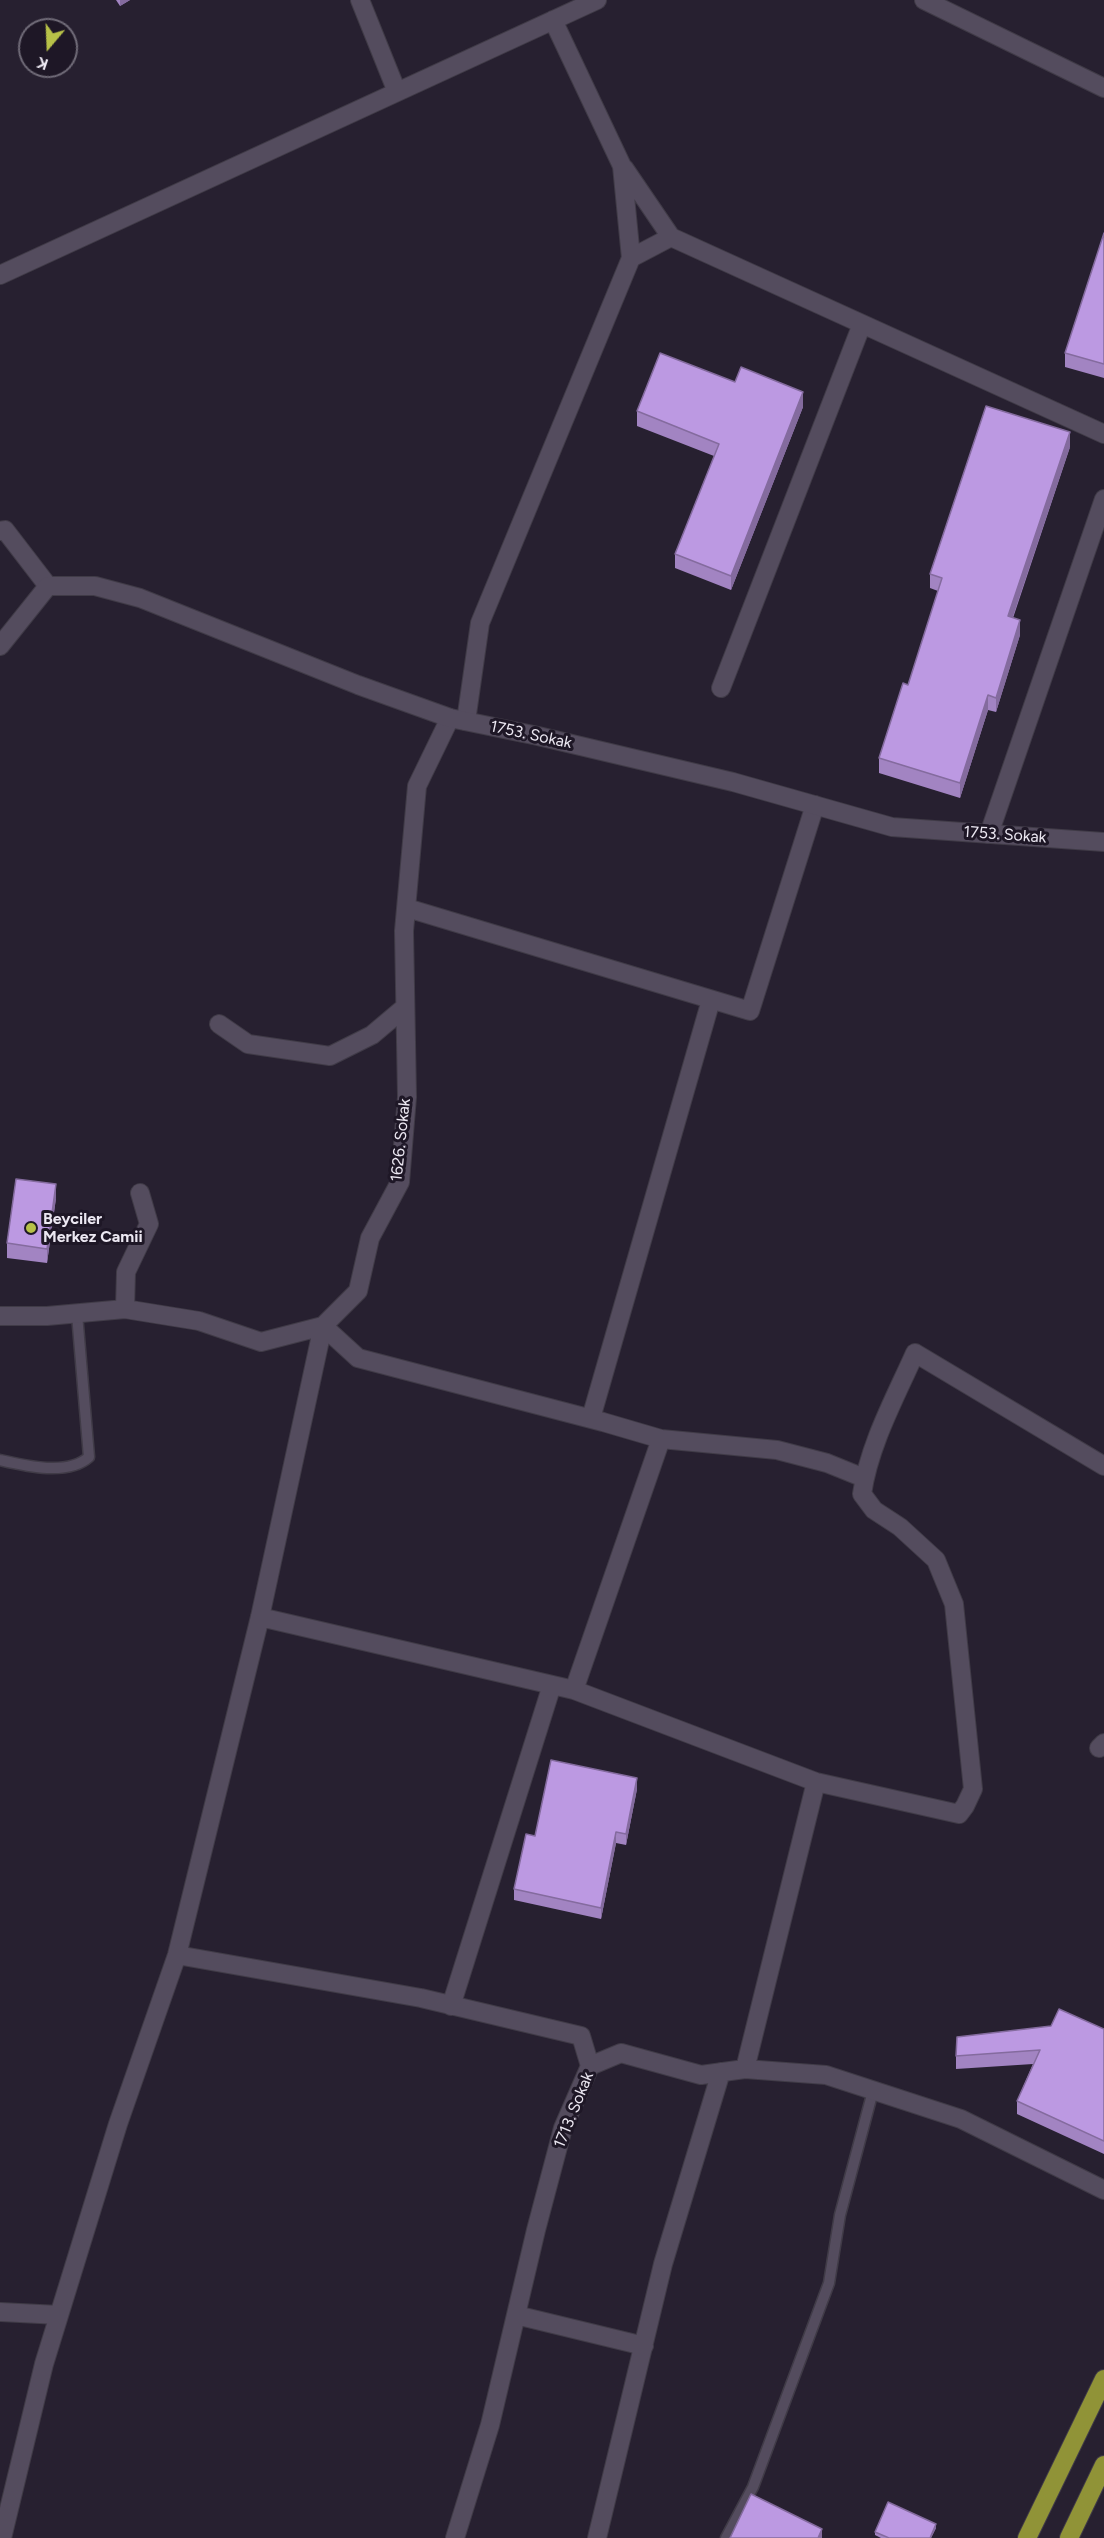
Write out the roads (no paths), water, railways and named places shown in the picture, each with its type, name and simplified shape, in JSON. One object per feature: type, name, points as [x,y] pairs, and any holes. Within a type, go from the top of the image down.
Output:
[{"type":"main road","points":[[1027,2538],[1104,2379]]},
{"type":"main road","points":[[1069,2538],[1104,2465]]},
{"type":"street","points":[[360,0],[397,92]]},
{"type":"street","points":[[0,275],[597,0]]},
{"type":"street","points":[[924,0],[1104,88]]},
{"type":"street","points":[[553,20],[622,166],[671,237],[1104,434]]},
{"type":"street","points":[[622,166],[631,258],[671,237]]},
{"type":"street","name":"1626. Sokak","points":[[0,1316],[47,1316],[125,1309],[199,1321],[261,1342],[323,1326],[358,1292],[370,1238],[400,1182],[407,1097],[404,931],[417,786],[458,720],[480,622],[631,258]]},
{"type":"street","points":[[721,688],[862,324]]},
{"type":"street","points":[[989,834],[1104,500]]},
{"type":"street","points":[[0,531],[5,530],[48,585],[0,646]]},
{"type":"street","name":"1753. Sokak","points":[[48,585],[95,586],[140,598],[358,685],[458,720],[538,736],[733,782],[892,827],[1104,842]]},
{"type":"street","points":[[407,908],[750,1011],[815,805]]},
{"type":"street","points":[[591,1418],[711,1000]]},
{"type":"street","points":[[219,1024],[248,1044],[330,1056],[372,1035],[404,1008]]},
{"type":"street","points":[[125,1309],[126,1272],[149,1224],[140,1193]]},
{"type":"street","points":[[323,1326],[358,1358],[591,1418],[661,1439],[777,1449],[827,1463],[864,1478]]},
{"type":"street","points":[[2,2538],[44,2364],[118,2124],[177,1955],[260,1617],[323,1326]]},
{"type":"street","points":[[260,1617],[574,1690],[816,1782],[958,1814],[965,1806],[973,1789],[954,1604],[936,1560],[900,1527],[874,1510],[862,1494],[864,1478],[885,1421],[915,1353],[1104,1466]]},
{"type":"street","points":[[574,1690],[661,1439]]},
{"type":"street","points":[[451,2006],[552,1685]]},
{"type":"street","points":[[745,2069],[816,1782]]},
{"type":"street","points":[[177,1955],[421,1998],[581,2036],[591,2066]]},
{"type":"street","name":"1713. Sokak","points":[[454,2538],[490,2424],[563,2128],[591,2066],[621,2053],[701,2075],[745,2069],[826,2075],[961,2120],[1104,2190]]},
{"type":"street","points":[[597,2538],[663,2264],[720,2072]]},
{"type":"street","points":[[0,2312],[59,2315]]},
{"type":"street","points":[[516,2315],[644,2346]]},
{"type":"lane","points":[[0,1460],[54,1467],[80,1465],[89,1457],[76,1314]]},
{"type":"lane","points":[[726,2538],[753,2487],[829,2283],[840,2215],[873,2091]]},
{"type":"place","name":"Beyciler Merkez Camii","points":[[31,1228]]}]
